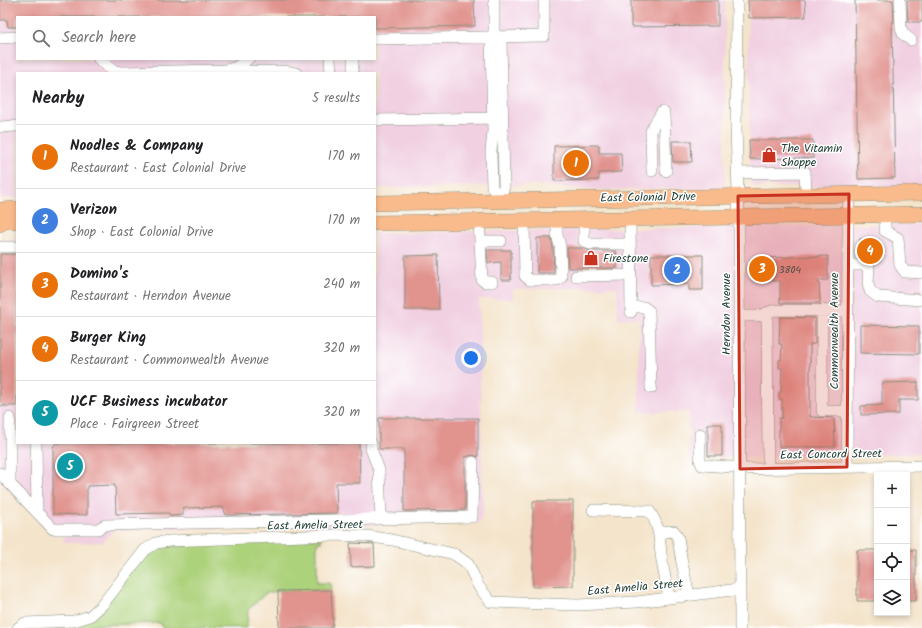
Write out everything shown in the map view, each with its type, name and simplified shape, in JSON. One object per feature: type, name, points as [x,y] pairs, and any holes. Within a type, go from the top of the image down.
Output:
[{"type":"highway","name":"East Colonial Drive","points":[[376,203],[922,193]]},
{"type":"highway","points":[[0,210],[16,209]]},
{"type":"highway","name":"East Colonial Drive","points":[[376,223],[922,214]]},
{"type":"highway","points":[[0,224],[4,221],[16,221]]},
{"type":"highway","points":[[0,230],[16,230]]},
{"type":"street","points":[[494,0],[498,118],[504,187],[499,200]]},
{"type":"street","points":[[376,39],[544,36],[544,0]]},
{"type":"street","name":"Herndon Avenue","points":[[737,0],[736,127],[738,173],[740,628]]},
{"type":"street","points":[[900,0],[901,26],[903,34],[912,40]]},
{"type":"street","points":[[0,38],[16,37]]},
{"type":"street","points":[[101,60],[106,66],[115,71],[130,72],[220,71],[235,68],[247,60]]},
{"type":"street","points":[[330,60],[331,72]]},
{"type":"street","points":[[353,60],[353,72]]},
{"type":"street","points":[[235,68],[246,71],[286,72]]},
{"type":"street","points":[[659,171],[661,115]]},
{"type":"street","points":[[376,120],[498,118]]},
{"type":"street","points":[[0,126],[16,126]]},
{"type":"street","points":[[738,173],[805,172],[806,194]]},
{"type":"street","name":"Commonwealth Avenue","points":[[847,467],[849,194]]},
{"type":"street","points":[[885,214],[885,232],[898,238],[900,265],[905,272],[922,273]]},
{"type":"street","points":[[630,219],[631,310],[644,307],[649,311],[651,388]]},
{"type":"street","points":[[524,220],[525,276],[530,280],[557,280],[561,277],[557,220]]},
{"type":"street","points":[[584,220],[584,241],[590,244],[630,244]]},
{"type":"street","points":[[479,221],[482,280],[485,282],[492,282]]},
{"type":"street","points":[[480,241],[501,241]]},
{"type":"street","points":[[0,247],[16,247]]},
{"type":"street","points":[[848,265],[869,265],[868,283],[870,291],[878,297],[922,300]]},
{"type":"street","points":[[576,276],[630,275]]},
{"type":"street","points":[[739,316],[758,316],[775,310],[794,309],[848,311]]},
{"type":"street","points":[[822,310],[822,411],[847,411]]},
{"type":"street","points":[[767,313],[768,468]]},
{"type":"street","points":[[9,418],[10,484]]},
{"type":"street","name":"East Concord Street","points":[[700,434],[700,460],[702,465],[768,468],[922,466]]},
{"type":"street","points":[[36,444],[37,512]]},
{"type":"street","points":[[371,444],[379,470],[381,518]]},
{"type":"street","points":[[0,473],[53,529],[98,529],[106,525],[472,516],[473,462]]},
{"type":"street","points":[[593,510],[649,511],[654,518],[659,532],[662,562],[669,598]]},
{"type":"street","points":[[659,532],[674,531],[678,538],[689,595]]},
{"type":"street","name":"East Amelia Street","points":[[18,628],[25,624],[74,621],[90,616],[102,605],[145,550],[156,543],[168,541],[332,535],[366,536],[392,540],[454,554],[468,564],[479,587],[492,602],[578,605],[637,602],[740,589]]},
{"type":"highlighted area","points":[[849,194],[847,467],[740,469],[738,196]]},
{"type":"shaded area","points":[[0,0],[725,0],[725,184],[719,188],[599,190],[536,185],[376,188],[376,72],[16,72],[16,198],[0,198]]},
{"type":"shaded area","points":[[748,0],[922,0],[922,186],[755,187],[750,181]]},
{"type":"shaded area","points":[[922,224],[922,454],[689,458],[689,412],[639,412],[639,318],[618,319],[617,287],[513,289],[513,299],[479,299],[483,513],[479,523],[114,530],[103,542],[64,543],[64,535],[52,535],[0,480],[0,240],[16,240],[16,444],[376,444],[376,233]]},
{"type":"green space","points":[[322,538],[321,542],[317,543],[317,583],[330,583],[331,590],[281,591],[281,589],[279,589],[278,591],[266,593],[248,610],[247,628],[162,628],[161,623],[90,625],[86,628],[26,628],[80,624],[143,557],[155,547]]},
{"type":"building","points":[[0,0],[474,0],[475,26],[376,28],[376,16],[16,16],[16,27],[8,27],[7,20],[0,20]]},
{"type":"building","points":[[631,0],[718,0],[718,26],[631,27]]},
{"type":"building","points":[[748,0],[805,0],[806,17],[749,18]]},
{"type":"building","points":[[855,0],[893,0],[894,22],[892,22],[895,178],[858,179]]},
{"type":"building","points":[[907,0],[922,0],[922,22],[908,22]]},
{"type":"building","points":[[749,140],[813,140],[813,158],[750,159]]},
{"type":"building","points":[[672,141],[691,141],[692,162],[673,162]]},
{"type":"building","points":[[599,145],[599,153],[621,153],[622,172],[599,173],[599,180],[554,181],[554,146]]},
{"type":"building","points":[[537,238],[551,238],[553,247],[554,273],[537,273]]},
{"type":"building","points":[[860,239],[879,240],[880,262],[875,262],[869,258],[860,258]]},
{"type":"building","name":"Firestone","points":[[567,248],[582,248],[590,251],[616,251],[617,268],[568,268]]},
{"type":"building","points":[[487,250],[511,250],[511,280],[501,280],[501,262],[488,263]]},
{"type":"building","points":[[0,254],[16,254],[16,406],[0,406]]},
{"type":"building","points":[[438,255],[439,310],[405,310],[405,256]]},
{"type":"building","points":[[651,255],[703,255],[703,290],[689,290],[689,284],[651,285]]},
{"type":"building","points":[[828,256],[828,280],[819,280],[820,303],[780,303],[780,281],[753,281],[753,258]]},
{"type":"building","points":[[780,317],[815,318],[815,344],[810,344],[810,417],[834,418],[835,447],[779,447],[779,418],[782,418],[782,399],[779,399],[779,392],[781,392],[782,368],[779,368],[782,344],[779,344]]},
{"type":"building","points":[[860,325],[919,326],[919,354],[860,353]]},
{"type":"building","points":[[918,382],[918,400],[899,400],[899,414],[861,415],[861,406],[882,405],[882,383]]},
{"type":"building","points":[[379,418],[478,418],[478,457],[473,455],[465,457],[465,510],[404,511],[404,449],[379,449]]},
{"type":"building","points":[[708,424],[722,424],[722,456],[708,456]]},
{"type":"building","points":[[55,444],[359,444],[360,483],[336,483],[337,513],[226,515],[223,507],[183,508],[183,515],[170,516],[169,513],[116,514],[115,485],[87,486],[87,515],[53,514],[53,447]]},
{"type":"building","points":[[533,501],[573,501],[573,586],[533,587]]},
{"type":"building","points":[[350,543],[374,544],[375,566],[351,567]]},
{"type":"building","points":[[857,550],[874,550],[874,601],[857,601]]},
{"type":"building","points":[[910,550],[916,550],[916,601],[910,601]]},
{"type":"building","points":[[331,590],[332,628],[279,628],[278,591]]},
{"type":"place","name":"The Vitamin Shoppe","points":[[769,155]]},
{"type":"place","name":"Noodles & Company","points":[[576,163]]},
{"type":"place","name":"Burger King","points":[[870,251]]},
{"type":"place","name":"Firestone","points":[[591,258]]},
{"type":"place","name":"Domino's","points":[[762,269]]},
{"type":"place","name":"Verizon","points":[[677,270]]},
{"type":"place","name":"UCF Business incubator","points":[[70,466]]}]
